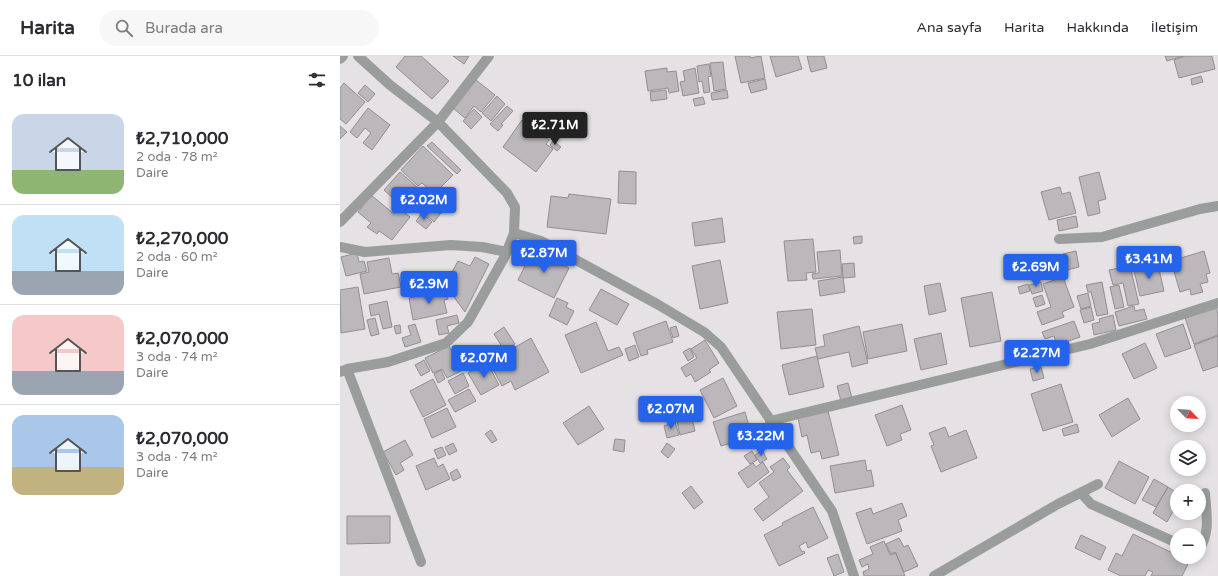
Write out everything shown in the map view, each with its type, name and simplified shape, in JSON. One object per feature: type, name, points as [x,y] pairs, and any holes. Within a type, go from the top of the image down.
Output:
[{"type":"street","points":[[340,59],[343,56]]},
{"type":"street","points":[[358,56],[390,85],[438,122],[507,193],[515,207],[514,233],[506,252],[468,322],[446,343],[388,362],[344,370],[421,562]]},
{"type":"street","points":[[340,222],[438,122],[489,56]]},
{"type":"street","points":[[1059,239],[1102,237],[1200,209],[1218,206]]},
{"type":"street","points":[[514,233],[541,241],[657,304],[704,332],[721,347],[832,511],[854,576]]},
{"type":"street","points":[[340,247],[365,252],[451,245],[482,247],[506,252]]},
{"type":"street","points":[[770,421],[1090,344],[1218,303]]},
{"type":"street","points":[[934,576],[1058,504],[1098,484]]},
{"type":"street","points":[[1080,493],[1091,504],[1170,540]]},
{"type":"street","points":[[1206,511],[1206,533]]},
{"type":"building","points":[[405,56],[421,56],[449,81],[432,99],[396,67]]},
{"type":"building","points":[[453,56],[469,56],[464,64]]},
{"type":"building","points":[[735,56],[750,56],[750,58],[761,56],[765,78],[741,83]]},
{"type":"building","points":[[770,56],[798,56],[802,69],[776,77]]},
{"type":"building","points":[[807,56],[824,56],[827,68],[811,72]]},
{"type":"building","points":[[1165,56],[1183,56],[1167,61]]},
{"type":"building","points":[[1185,56],[1212,56],[1215,69],[1179,78],[1174,60]]},
{"type":"building","points":[[723,62],[726,89],[714,91],[710,63]]},
{"type":"building","points":[[709,64],[711,76],[708,77],[710,92],[704,93],[702,81],[699,82],[697,66]]},
{"type":"building","points":[[667,68],[667,72],[676,71],[679,91],[669,93],[668,88],[648,91],[645,71]]},
{"type":"building","points":[[695,68],[699,93],[683,96],[680,82],[685,81],[683,71]]},
{"type":"building","points":[[1201,76],[1203,82],[1192,85],[1191,79]]},
{"type":"building","points":[[765,79],[767,89],[751,93],[748,83]]},
{"type":"building","points":[[476,80],[495,95],[481,112],[474,106],[465,118],[453,108]]},
{"type":"building","points":[[344,83],[365,102],[346,124],[340,119],[340,88]]},
{"type":"building","points":[[365,85],[375,94],[368,102],[358,93]]},
{"type":"building","points":[[666,90],[667,99],[651,101],[650,92]]},
{"type":"building","points":[[727,90],[728,98],[712,100],[711,93]]},
{"type":"building","points":[[497,96],[505,104],[491,121],[482,113]]},
{"type":"building","points":[[703,97],[705,104],[695,106],[693,99]]},
{"type":"building","points":[[507,106],[513,111],[501,124],[503,125],[498,131],[490,124]]},
{"type":"building","points":[[368,108],[390,125],[372,150],[363,143],[371,133],[365,128],[357,138],[350,132]]},
{"type":"building","points":[[474,109],[482,117],[471,129],[463,121]]},
{"type":"building","points":[[522,120],[549,140],[546,144],[553,149],[536,172],[503,147]]},
{"type":"building","points":[[340,126],[347,132],[340,139]]},
{"type":"building","points":[[553,141],[561,147],[557,151],[550,145]]},
{"type":"building","points":[[432,142],[461,170],[457,174],[427,146]]},
{"type":"building","points":[[423,146],[453,175],[440,188],[443,191],[434,200],[428,196],[432,192],[422,183],[418,186],[401,170]]},
{"type":"building","points":[[619,171],[636,172],[636,204],[618,203]]},
{"type":"building","points":[[400,172],[417,187],[415,190],[420,195],[406,210],[384,190]]},
{"type":"building","points":[[1099,172],[1106,199],[1098,201],[1100,213],[1088,216],[1079,177]]},
{"type":"building","points":[[1060,187],[1062,194],[1070,192],[1076,213],[1049,220],[1041,192]]},
{"type":"building","points":[[444,191],[450,196],[446,201],[440,196]]},
{"type":"building","points":[[569,194],[611,199],[606,234],[547,227],[551,196],[568,198]]},
{"type":"building","points":[[371,195],[394,214],[399,208],[410,217],[392,240],[379,231],[377,234],[367,227],[371,223],[358,212]]},
{"type":"building","points":[[420,197],[426,201],[415,213],[410,208]]},
{"type":"building","points":[[438,198],[448,207],[441,214],[431,205]]},
{"type":"building","points":[[430,206],[440,214],[434,222],[424,213]]},
{"type":"building","points":[[422,213],[432,222],[426,229],[416,221]]},
{"type":"building","points":[[1076,216],[1078,227],[1059,231],[1057,220]]},
{"type":"building","points":[[722,218],[725,242],[695,246],[692,223]]},
{"type":"building","points":[[862,236],[862,243],[854,244],[853,237]]},
{"type":"building","points":[[813,239],[816,272],[806,273],[807,280],[788,281],[784,241]]},
{"type":"building","points":[[533,250],[569,268],[554,298],[518,280]]},
{"type":"building","points":[[840,250],[842,276],[813,279],[812,274],[819,273],[817,252]]},
{"type":"building","points":[[1076,251],[1079,267],[1067,270],[1063,254]]},
{"type":"building","points":[[1204,251],[1210,273],[1206,274],[1208,282],[1200,284],[1203,292],[1191,295],[1190,289],[1180,292],[1171,261]]},
{"type":"building","points":[[357,253],[359,262],[364,261],[367,271],[346,276],[341,257]]},
{"type":"building","points":[[475,257],[489,264],[465,312],[445,285],[458,261],[470,266]]},
{"type":"building","points":[[389,258],[392,274],[398,273],[401,287],[364,294],[360,274],[369,272],[367,262]]},
{"type":"building","points":[[720,260],[728,303],[700,309],[692,266]]},
{"type":"building","points":[[854,263],[855,277],[843,278],[842,264]]},
{"type":"building","points":[[1158,265],[1164,291],[1140,296],[1134,270]]},
{"type":"building","points":[[1130,266],[1139,304],[1128,306],[1123,283],[1113,285],[1109,270]]},
{"type":"building","points":[[843,277],[845,292],[820,296],[818,281]]},
{"type":"building","points":[[1063,277],[1074,307],[1062,312],[1064,317],[1042,325],[1037,312],[1051,307],[1043,284]]},
{"type":"building","points":[[1041,282],[1043,291],[1032,294],[1029,285]]},
{"type":"building","points":[[1102,282],[1108,314],[1097,316],[1091,292],[1088,292],[1086,285]]},
{"type":"building","points":[[940,283],[946,311],[929,315],[924,286]]},
{"type":"building","points":[[1028,284],[1030,291],[1020,294],[1018,287]]},
{"type":"building","points":[[1119,285],[1124,307],[1115,309],[1110,287]]},
{"type":"building","points":[[358,287],[365,329],[341,333],[340,290]]},
{"type":"building","points":[[601,289],[629,304],[617,325],[589,310]]},
{"type":"building","points":[[446,290],[448,299],[444,300],[447,313],[413,320],[409,298]]},
{"type":"building","points":[[992,292],[1001,341],[970,347],[961,298]]},
{"type":"building","points":[[1088,293],[1091,306],[1081,309],[1077,296]]},
{"type":"building","points":[[1042,295],[1045,304],[1036,307],[1033,298]]},
{"type":"building","points":[[557,298],[568,303],[566,307],[574,311],[567,325],[549,316]]},
{"type":"building","points":[[387,301],[392,327],[383,329],[379,314],[371,316],[369,305]]},
{"type":"building","points":[[1134,306],[1135,311],[1144,309],[1147,319],[1119,326],[1115,312]]},
{"type":"building","points":[[1091,307],[1094,320],[1084,323],[1080,310]]},
{"type":"building","points":[[1216,307],[1218,314],[1218,335],[1194,344],[1185,318]]},
{"type":"building","points":[[812,309],[816,345],[781,349],[777,312]]},
{"type":"building","points":[[457,315],[459,323],[447,326],[449,333],[439,335],[436,320]]},
{"type":"building","points":[[1113,315],[1116,330],[1094,335],[1092,324],[1100,322],[1099,319]]},
{"type":"building","points":[[375,318],[379,334],[371,336],[367,320]]},
{"type":"building","points":[[666,321],[673,342],[647,350],[648,354],[641,356],[633,333]]},
{"type":"building","points":[[1074,321],[1080,337],[1057,345],[1054,336],[1045,339],[1042,332]]},
{"type":"building","points":[[596,322],[608,351],[619,347],[623,355],[581,373],[565,335]]},
{"type":"building","points":[[415,324],[421,342],[405,347],[402,338],[411,335],[408,326]]},
{"type":"building","points":[[902,324],[907,351],[868,359],[863,332]]},
{"type":"building","points":[[1183,324],[1191,348],[1165,357],[1156,334]]},
{"type":"building","points":[[400,325],[401,333],[396,334],[394,326]]},
{"type":"building","points":[[676,326],[679,336],[673,338],[670,328]]},
{"type":"building","points":[[859,326],[868,363],[852,367],[849,352],[818,359],[815,348],[825,346],[823,335]]},
{"type":"building","points":[[504,327],[515,344],[504,350],[494,334]]},
{"type":"building","points":[[941,333],[947,364],[921,370],[914,339]]},
{"type":"building","points":[[1218,336],[1218,366],[1203,371],[1194,345]]},
{"type":"building","points":[[531,338],[549,372],[515,390],[511,381],[502,386],[489,362]]},
{"type":"building","points":[[705,340],[719,363],[709,370],[711,372],[695,382],[691,374],[686,377],[681,368],[697,358],[691,349]]},
{"type":"building","points":[[1145,343],[1157,368],[1134,379],[1122,354]]},
{"type":"building","points":[[635,345],[639,357],[629,361],[625,349]]},
{"type":"building","points":[[449,346],[461,371],[447,378],[442,369],[433,373],[425,358]]},
{"type":"building","points":[[690,348],[694,357],[688,361],[683,352]]},
{"type":"building","points":[[817,356],[824,387],[789,395],[782,365]]},
{"type":"building","points":[[424,360],[430,371],[421,376],[415,365]]},
{"type":"building","points":[[487,362],[499,385],[481,395],[468,373]]},
{"type":"building","points":[[1041,367],[1044,378],[1033,381],[1030,369]]},
{"type":"building","points":[[441,370],[445,379],[438,383],[434,374]]},
{"type":"building","points":[[463,373],[469,386],[455,394],[448,381]]},
{"type":"building","points":[[723,378],[737,406],[714,418],[700,390]]},
{"type":"building","points":[[433,379],[446,405],[423,417],[410,391]]},
{"type":"building","points":[[848,383],[852,398],[841,401],[837,386]]},
{"type":"building","points":[[1061,384],[1073,422],[1043,431],[1031,394]]},
{"type":"building","points":[[469,389],[476,401],[455,412],[448,400]]},
{"type":"building","points":[[1128,398],[1140,419],[1112,437],[1099,415]]},
{"type":"building","points":[[902,405],[911,430],[900,434],[902,440],[887,446],[875,415]]},
{"type":"building","points":[[589,406],[604,429],[578,445],[563,423]]},
{"type":"building","points":[[447,408],[456,427],[432,438],[424,419]]},
{"type":"building","points":[[828,411],[839,455],[822,459],[820,451],[811,453],[807,435],[802,437],[798,418]]},
{"type":"building","points":[[745,412],[752,437],[721,446],[713,422]]},
{"type":"building","points":[[692,418],[695,431],[680,435],[677,422]]},
{"type":"building","points":[[675,422],[679,435],[667,438],[664,426]]},
{"type":"building","points":[[1077,424],[1079,432],[1064,436],[1062,429]]},
{"type":"building","points":[[945,427],[949,437],[966,430],[977,458],[941,472],[931,446],[934,445],[929,433]]},
{"type":"building","points":[[491,430],[497,440],[492,443],[485,434]]},
{"type":"building","points":[[615,439],[625,440],[624,452],[613,450]]},
{"type":"building","points":[[405,440],[413,455],[400,463],[404,470],[396,475],[383,452]]},
{"type":"building","points":[[453,443],[457,451],[449,455],[445,447]]},
{"type":"building","points":[[667,443],[675,449],[668,458],[661,452]]},
{"type":"building","points":[[442,447],[446,455],[438,459],[434,450]]},
{"type":"building","points":[[762,450],[767,459],[760,463],[755,455]]},
{"type":"building","points":[[752,451],[757,460],[750,464],[744,456]]},
{"type":"building","points":[[434,458],[438,467],[443,464],[450,479],[426,490],[416,466]]},
{"type":"building","points":[[783,458],[790,467],[787,470],[803,491],[763,521],[754,509],[769,497],[759,483],[774,472],[770,467]]},
{"type":"building","points":[[865,460],[867,471],[871,470],[874,486],[835,493],[830,466]]},
{"type":"building","points":[[1119,461],[1149,477],[1135,504],[1105,488]]},
{"type":"building","points":[[763,462],[769,472],[748,488],[738,473],[753,463],[756,467]]},
{"type":"building","points":[[457,469],[461,477],[453,481],[450,473]]},
{"type":"building","points":[[1154,479],[1168,487],[1156,507],[1142,500]]},
{"type":"building","points":[[691,486],[703,502],[694,509],[682,493]]},
{"type":"building","points":[[1168,487],[1170,488],[1170,517],[1167,522],[1153,513]]},
{"type":"building","points":[[902,503],[907,516],[898,520],[902,531],[867,544],[856,513],[871,508],[873,514]]},
{"type":"building","points":[[813,507],[828,538],[808,548],[806,542],[799,546],[802,552],[804,551],[805,553],[779,566],[764,535],[783,525],[782,523]]},
{"type":"building","points":[[347,516],[390,516],[390,543],[347,544]]},
{"type":"building","points":[[1133,534],[1170,552],[1170,564],[1188,564],[1182,576],[1151,576],[1153,572],[1148,570],[1145,576],[1121,576],[1108,570],[1116,553],[1122,556]]},
{"type":"building","points":[[1081,535],[1106,547],[1100,560],[1075,548]]},
{"type":"building","points":[[899,538],[904,547],[908,545],[918,566],[904,572],[895,552],[891,554],[886,544]]},
{"type":"building","points":[[884,541],[890,555],[896,553],[905,576],[864,576],[863,572],[869,569],[868,564],[862,567],[859,560],[873,554],[870,547]]},
{"type":"building","points":[[838,554],[844,572],[834,576],[827,558]]}]
